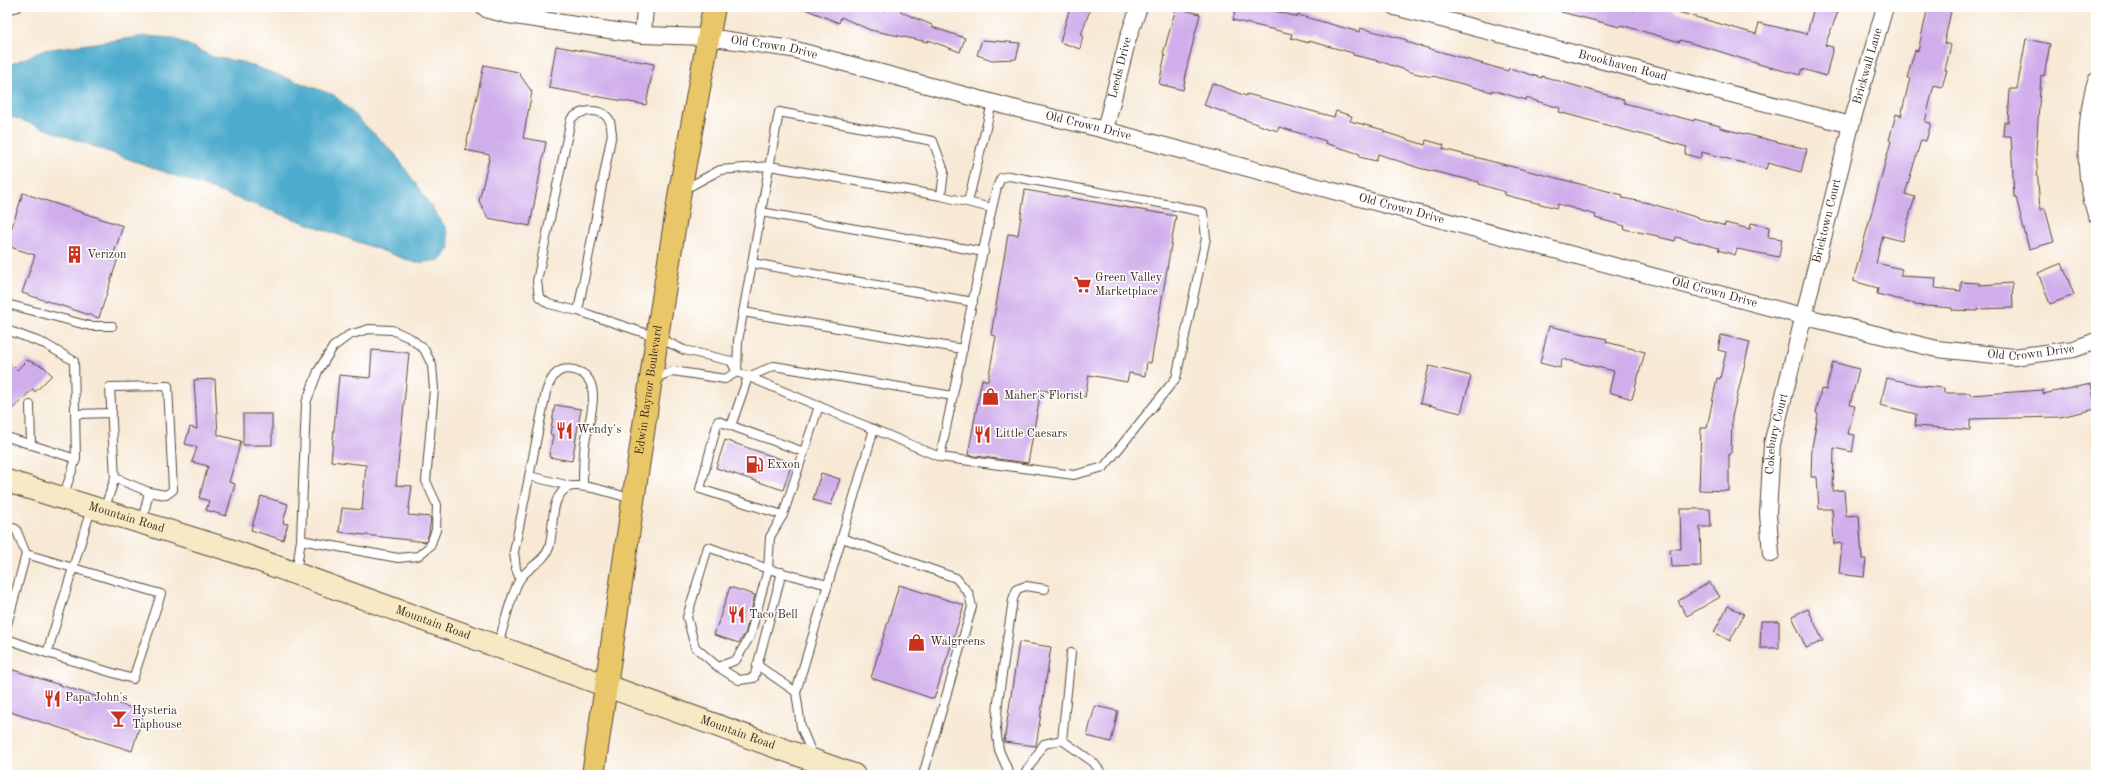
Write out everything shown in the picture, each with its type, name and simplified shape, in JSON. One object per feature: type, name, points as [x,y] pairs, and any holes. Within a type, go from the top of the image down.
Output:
[{"type":"main road","name":"Edwin Raynor Boulevard","points":[[593,775],[604,686],[650,381],[680,191],[707,37],[714,7]]},
{"type":"main road","name":"Mountain Road","points":[[7,481],[230,550],[854,775]]},
{"type":"street","name":"Old Crown Drive","points":[[484,7],[488,10],[508,15],[642,35],[707,37],[792,49],[992,103],[1105,130],[1802,316],[1936,349],[2014,357],[2074,349],[2096,341]]},
{"type":"street","points":[[642,35],[645,7]]},
{"type":"street","name":"Leeds Drive","points":[[1105,130],[1128,38],[1139,7]]},
{"type":"street","name":"Brookhaven Road","points":[[1395,7],[1851,125]]},
{"type":"street","name":"Brickwall Lane","points":[[1851,125],[1885,7]]},
{"type":"street","points":[[2096,81],[2093,89],[2087,134],[2086,167],[2091,200],[2096,215]]},
{"type":"street","name":"Bricktown Court","points":[[1802,316],[1851,125]]},
{"type":"street","name":"Cokebury Court","points":[[1771,554],[1768,514],[1772,444],[1802,316]]},
{"type":"lane","points":[[7,10],[18,7]]},
{"type":"lane","points":[[968,202],[992,103]]},
{"type":"lane","points":[[578,311],[612,133],[610,121],[603,114],[585,110],[576,114],[571,119],[537,281],[539,297],[549,304],[578,311],[657,337],[684,350],[731,361],[737,372],[940,457],[1074,475],[1104,467],[1176,378],[1206,238],[1203,212],[1009,176],[1001,178],[997,187],[992,208],[940,457]]},
{"type":"lane","points":[[737,372],[738,341],[779,112],[933,140],[944,171],[941,196]]},
{"type":"lane","points":[[680,191],[720,170],[770,166],[941,196],[992,208]]},
{"type":"lane","points":[[761,212],[984,252]]},
{"type":"lane","points":[[752,263],[973,302]]},
{"type":"lane","points":[[7,304],[90,326],[112,326]]},
{"type":"lane","points":[[743,312],[963,349]]},
{"type":"lane","points":[[296,574],[301,540],[306,403],[318,371],[333,348],[349,335],[369,329],[392,330],[410,338],[424,349],[432,366],[434,389],[426,481],[437,505],[436,530],[430,546],[418,556],[398,558],[301,540]]},
{"type":"lane","points":[[7,330],[45,344],[74,361],[76,459],[63,498]]},
{"type":"lane","points":[[731,426],[748,377],[774,366],[953,396]]},
{"type":"lane","points":[[520,579],[514,561],[514,552],[546,392],[550,381],[558,372],[565,369],[578,370],[588,377],[592,386],[593,395],[585,444],[583,486]]},
{"type":"lane","points":[[650,381],[673,371],[725,379],[737,372]]},
{"type":"lane","points":[[47,653],[73,566],[98,509],[115,478],[110,387],[168,386],[173,490],[166,495],[149,492],[115,478]]},
{"type":"lane","points":[[30,405],[31,445]]},
{"type":"lane","points":[[718,667],[736,660],[750,636],[768,569],[770,538],[783,515],[818,406]]},
{"type":"lane","points":[[75,414],[112,413]]},
{"type":"lane","points":[[783,515],[700,489],[718,420],[804,452]]},
{"type":"lane","points":[[815,760],[801,727],[796,692],[874,429]]},
{"type":"lane","points":[[7,437],[76,459]]},
{"type":"lane","points":[[529,476],[570,486],[583,486],[632,499]]},
{"type":"lane","points":[[498,647],[520,579],[548,550],[552,539],[556,503],[561,493],[570,486]]},
{"type":"lane","points":[[141,522],[149,492]]},
{"type":"lane","points":[[7,526],[16,529],[26,554],[7,626]]},
{"type":"lane","points":[[842,538],[956,578],[969,594],[972,607],[923,775]]},
{"type":"lane","points":[[782,572],[754,678],[739,680],[718,667],[695,647],[687,617],[708,547],[768,569],[782,572],[828,585]]},
{"type":"lane","points":[[7,639],[47,653],[133,678],[161,594],[73,566],[26,554]]},
{"type":"lane","points":[[1010,775],[999,750],[996,729],[998,702],[1013,599],[1017,589],[1026,586],[1045,589]]},
{"type":"lane","points":[[1062,740],[1071,653]]},
{"type":"lane","points":[[757,664],[796,692]]},
{"type":"lane","points":[[1024,775],[1044,744],[1062,740],[1093,762],[1103,775]]},
{"type":"water","points":[[146,36],[174,38],[213,57],[242,62],[334,95],[395,154],[446,228],[450,248],[440,260],[416,263],[7,115],[7,66],[44,50]]},
{"type":"building","points":[[800,7],[866,7],[885,11],[886,7],[902,7],[901,12],[932,25],[932,27],[965,38],[960,52],[928,40],[928,42],[870,30],[841,17],[839,23]]},
{"type":"building","points":[[1070,7],[1091,7],[1081,35],[1083,35],[1080,49],[1060,42]]},
{"type":"building","points":[[1236,7],[1259,7],[1298,17],[1298,15],[1359,32],[1360,28],[1407,40],[1406,42],[1508,71],[1509,68],[1542,78],[1542,76],[1624,100],[1624,103],[1694,121],[1694,119],[1720,126],[1720,128],[1807,149],[1801,172],[1768,163],[1766,169],[1702,152],[1700,158],[1685,154],[1687,147],[1559,112],[1560,108],[1526,98],[1526,100],[1492,90],[1492,92],[1433,76],[1414,73],[1379,61],[1353,55],[1353,53],[1309,41],[1309,43],[1291,38],[1292,34],[1233,20]]},
{"type":"building","points":[[1562,7],[1618,7],[1634,11],[1635,7],[1660,7],[1756,34],[1759,23],[1807,34],[1814,7],[1840,7],[1825,45],[1833,47],[1826,76],[1802,69],[1800,75],[1680,40],[1680,42],[1621,25],[1620,27],[1561,12]]},
{"type":"building","points":[[1928,7],[1952,7],[1944,43],[1951,45],[1945,70],[1947,70],[1942,87],[1934,85],[1925,122],[1931,123],[1926,141],[1921,140],[1905,194],[1915,197],[1902,241],[1883,236],[1876,263],[1902,269],[1900,276],[1936,278],[1935,288],[1961,291],[1961,282],[1979,283],[1979,285],[2012,283],[2013,308],[1978,309],[1978,311],[1952,310],[1952,308],[1914,305],[1914,303],[1877,294],[1878,288],[1853,281],[1891,141],[1889,140],[1896,114],[1901,116],[1910,78],[1907,78],[1915,50],[1918,51]]},
{"type":"building","points":[[1176,8],[1200,14],[1185,75],[1183,90],[1159,84],[1165,55],[1163,54]]},
{"type":"building","points":[[2026,39],[2050,44],[2044,76],[2041,75],[2036,151],[2040,210],[2045,208],[2054,242],[2029,249],[2016,197],[2014,197],[2011,136],[2003,136],[2004,122],[2008,122],[2010,89],[2017,89]]},
{"type":"building","points":[[982,40],[1020,43],[1016,59],[992,60],[977,55]]},
{"type":"building","points":[[556,46],[654,64],[646,105],[549,88]]},
{"type":"building","points":[[484,65],[518,72],[532,92],[523,138],[546,142],[530,226],[488,218],[479,201],[490,155],[465,150]]},
{"type":"building","points":[[1212,83],[1246,96],[1247,94],[1334,117],[1336,111],[1352,116],[1350,121],[1384,130],[1384,132],[1425,145],[1426,140],[1444,145],[1443,149],[1623,195],[1622,198],[1649,203],[1725,226],[1725,223],[1750,229],[1751,223],[1769,227],[1768,237],[1782,239],[1779,257],[1737,249],[1735,255],[1718,250],[1719,248],[1676,237],[1675,241],[1624,229],[1625,226],[1595,218],[1596,215],[1558,204],[1557,208],[1505,195],[1505,192],[1479,184],[1479,182],[1419,168],[1378,154],[1376,161],[1359,157],[1360,154],[1325,143],[1326,141],[1279,127],[1278,131],[1204,105]]},
{"type":"building","name":"Green Valley Marketplace","points":[[1025,190],[1176,216],[1151,363],[1147,362],[1145,376],[1129,373],[1127,382],[1089,375],[1085,397],[1041,390],[1028,463],[968,455],[982,379],[988,381],[996,336],[991,335],[1008,234],[1018,235]]},
{"type":"building","name":"Verizon","points":[[23,193],[123,226],[113,256],[118,258],[99,318],[22,293],[35,255],[7,246],[7,242]]},
{"type":"building","points":[[2062,263],[2074,295],[2050,304],[2038,273]]},
{"type":"building","points":[[1549,326],[1607,339],[1606,342],[1645,352],[1632,399],[1609,392],[1614,371],[1562,359],[1560,368],[1540,363]]},
{"type":"building","points":[[1721,335],[1750,342],[1732,417],[1731,454],[1729,454],[1729,491],[1699,490],[1701,428],[1707,428],[1717,378],[1720,379],[1726,352],[1718,350]]},
{"type":"building","points":[[372,350],[409,353],[396,485],[412,486],[408,515],[431,517],[426,542],[339,532],[342,508],[362,510],[366,465],[331,461],[339,375],[370,378]]},
{"type":"building","points":[[7,360],[17,370],[27,360],[44,367],[52,375],[35,392],[33,389],[7,414]]},
{"type":"building","points":[[1833,362],[1859,369],[1850,405],[1855,406],[1848,434],[1855,435],[1852,452],[1834,448],[1833,491],[1844,490],[1846,516],[1859,515],[1862,559],[1866,559],[1864,577],[1839,574],[1842,543],[1834,544],[1832,509],[1819,509],[1817,477],[1811,477],[1812,447],[1818,414],[1816,413],[1821,389],[1826,390]]},
{"type":"building","points":[[1429,366],[1471,376],[1461,413],[1420,403]]},
{"type":"building","points":[[1887,378],[1923,386],[1944,388],[1944,393],[1970,393],[1970,395],[2043,390],[2043,394],[2091,384],[2096,409],[2060,417],[1970,419],[1970,430],[1915,426],[1916,414],[1880,405]]},
{"type":"building","points":[[215,379],[218,435],[241,441],[229,482],[235,484],[226,516],[206,510],[209,501],[199,498],[208,466],[192,462],[197,447],[185,444],[190,427],[197,429],[194,380]]},
{"type":"building","name":"Wendy's","points":[[555,405],[581,409],[572,461],[549,457],[553,435],[550,434]]},
{"type":"building","points":[[243,414],[272,414],[272,445],[243,445]]},
{"type":"building","name":"Exxon","points":[[725,440],[792,463],[783,490],[716,468]]},
{"type":"building","points":[[821,473],[840,479],[831,505],[813,500]]},
{"type":"building","points":[[261,496],[288,504],[283,523],[288,524],[283,540],[251,530]]},
{"type":"building","points":[[1680,509],[1710,509],[1711,527],[1700,527],[1701,566],[1671,567],[1670,549],[1681,549]]},
{"type":"building","points":[[1710,582],[1720,597],[1687,616],[1678,601]]},
{"type":"building","name":"Walgreens","points":[[899,585],[964,605],[934,699],[871,678]]},
{"type":"building","name":"Taco Bell","points":[[730,587],[755,595],[745,634],[739,643],[714,635]]},
{"type":"building","points":[[1728,606],[1744,614],[1730,641],[1714,632]]},
{"type":"building","points":[[1808,609],[1823,641],[1806,648],[1792,616]]},
{"type":"building","points":[[1761,621],[1779,621],[1779,648],[1760,648]]},
{"type":"building","points":[[1019,642],[1051,647],[1036,746],[1004,742]]},
{"type":"building","points":[[7,668],[144,712],[132,751],[7,711]]},
{"type":"building","points":[[1095,706],[1118,711],[1111,742],[1087,736]]},
{"type":"place","name":"Verizon","points":[[74,255]]},
{"type":"place","name":"Green Valley Marketplace","points":[[1082,285]]},
{"type":"place","name":"Maher's Florist","points":[[991,396]]},
{"type":"place","name":"Wendy's","points":[[564,430]]},
{"type":"place","name":"Little Caesars","points":[[982,434]]},
{"type":"place","name":"Exxon","points":[[754,465]]},
{"type":"place","name":"Taco Bell","points":[[736,615]]},
{"type":"place","name":"Walgreens","points":[[917,642]]},
{"type":"place","name":"Papa John's","points":[[52,698]]},
{"type":"place","name":"Hysteria Taphouse","points":[[119,718]]}]
